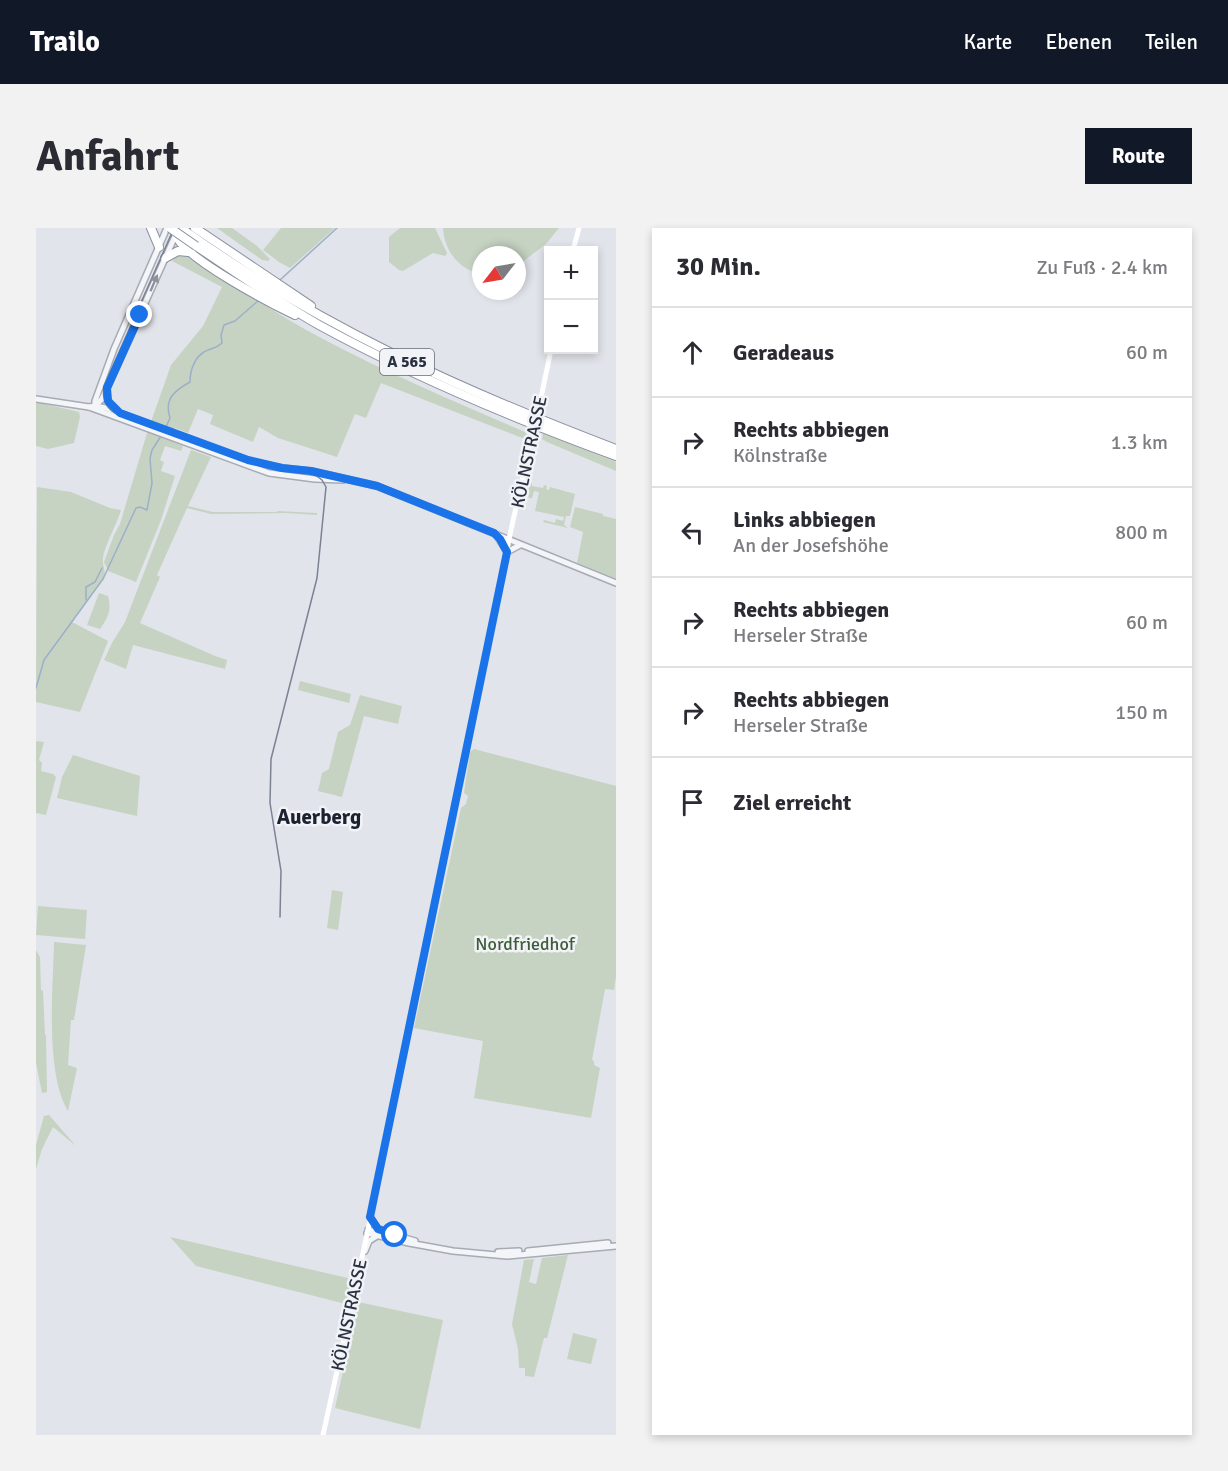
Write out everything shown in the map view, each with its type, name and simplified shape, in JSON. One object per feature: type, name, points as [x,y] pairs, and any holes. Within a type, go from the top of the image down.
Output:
[{"type":"highway","points":[[151,228],[159,247]]},
{"type":"highway","points":[[160,228],[173,229],[195,246],[283,299]]},
{"type":"highway","points":[[194,229],[256,282],[283,299]]},
{"type":"highway","points":[[165,258],[195,246]]},
{"type":"highway","name":"A 565","points":[[283,299],[319,325],[468,398],[616,456]]},
{"type":"highway","name":"A 565","points":[[283,299],[440,377],[616,447]]},
{"type":"main road","points":[[574,246],[579,228]]},
{"type":"main road","name":"KÖLNSTRASSE","points":[[323,1435],[509,539],[550,354]]},
{"type":"street","points":[[92,407],[159,247],[173,229]]},
{"type":"street","points":[[92,407],[102,399],[165,258],[173,229]]},
{"type":"street","points":[[107,388],[108,401],[120,413]]},
{"type":"street","points":[[36,399],[120,413],[163,432]]},
{"type":"street","points":[[92,407],[258,463],[311,471],[377,486],[616,583]]},
{"type":"street","points":[[496,534],[512,527]]},
{"type":"street","points":[[496,534],[507,552],[520,545]]},
{"type":"street","points":[[370,1217],[378,1229],[428,1246]]},
{"type":"street","points":[[367,1231],[395,1235]]},
{"type":"street","points":[[367,1231],[377,1236],[428,1246],[507,1256],[564,1248],[616,1245]]},
{"type":"street","points":[[361,1258],[369,1241],[377,1236]]},
{"type":"green space","points":[[217,228],[232,228],[257,246],[270,259],[262,260]]},
{"type":"green space","points":[[281,228],[335,228],[290,268],[263,250]]},
{"type":"green space","points":[[400,228],[435,228],[447,253],[445,256],[433,253],[403,271],[399,270],[389,262],[389,237]]},
{"type":"green space","points":[[443,228],[559,228],[546,244],[526,259],[526,246],[472,246],[472,271],[454,258],[444,236]]},
{"type":"green space","points":[[178,254],[191,256],[306,330],[398,376],[527,433],[525,439],[381,383],[366,418],[355,414],[337,457],[278,438],[259,427],[253,442],[210,424],[213,415],[198,409],[188,433],[175,428],[169,440],[183,446],[181,451],[165,446],[160,460],[164,462],[161,471],[175,476],[161,520],[136,582],[108,571],[104,562],[120,524],[147,433],[171,365],[203,326],[222,287],[172,261]]},
{"type":"green space","points":[[36,402],[79,412],[74,443],[48,449],[36,446]]},
{"type":"green space","points":[[543,433],[616,462],[616,471],[547,442],[542,439]]},
{"type":"green space","points":[[191,450],[211,457],[188,506],[213,512],[277,511],[317,513],[317,515],[211,514],[187,508],[157,575],[160,577],[140,623],[227,660],[225,669],[133,645],[126,669],[104,660],[125,622]]},
{"type":"green space","points":[[530,482],[532,486],[543,488],[544,485],[549,490],[550,487],[575,494],[570,516],[566,516],[564,525],[568,528],[543,522],[544,520],[555,523],[556,519],[563,521],[564,517],[535,511],[539,492],[534,491],[532,498],[528,495],[524,496]]},
{"type":"green space","points":[[37,487],[71,492],[110,508],[121,510],[103,556],[105,572],[103,579],[72,622],[108,641],[80,712],[36,702]]},
{"type":"green space","points":[[575,507],[616,519],[616,579],[577,563],[583,532],[570,527]]},
{"type":"green space","points":[[99,593],[108,596],[109,605],[108,616],[100,629],[87,625]]},
{"type":"green space","points":[[300,681],[351,694],[349,703],[298,690]]},
{"type":"green space","points":[[360,695],[402,706],[398,724],[364,716],[342,797],[318,791],[322,773],[329,769],[338,732],[350,725]]},
{"type":"green space","points":[[36,741],[44,742],[39,760],[42,763],[41,771],[56,777],[46,815],[36,813]]},
{"type":"green space","name":"Nordfriedhof","points":[[474,749],[616,786],[616,977],[614,990],[605,989],[592,1060],[594,1065],[600,1068],[591,1118],[474,1098],[483,1041],[414,1028],[461,808],[466,804],[468,796],[464,793],[470,752]]},
{"type":"green space","points":[[73,755],[140,776],[137,816],[57,798],[62,777]]},
{"type":"green space","points":[[332,890],[343,892],[338,930],[327,928]]},
{"type":"green space","points":[[38,906],[87,910],[85,939],[36,935]]},
{"type":"green space","points":[[54,942],[86,945],[74,1020],[71,1020],[68,1065],[77,1068],[68,1111],[61,1095],[53,1053]]},
{"type":"green space","points":[[36,950],[40,957],[46,1035],[47,1092],[42,1093],[36,1063]]},
{"type":"green space","points":[[49,1115],[76,1146],[53,1127],[42,1149],[36,1169],[36,1145],[44,1116]]},
{"type":"green space","points":[[170,1237],[352,1279],[346,1304],[196,1266]]},
{"type":"green space","points":[[568,1255],[547,1338],[544,1338],[534,1377],[525,1376],[525,1368],[519,1368],[518,1349],[512,1324],[524,1260],[534,1259],[529,1282],[536,1284],[542,1258]]},
{"type":"green space","points":[[358,1302],[443,1320],[420,1429],[335,1408]]},
{"type":"green space","points":[[573,1333],[597,1339],[591,1364],[567,1359]]},
{"type":"waterway","points":[[280,280],[337,228]]},
{"type":"waterway","points":[[166,427],[170,418],[169,401],[175,392],[190,382],[195,361],[204,352],[222,343],[221,335],[224,325],[235,321],[259,300]]},
{"type":"waterway","points":[[36,688],[44,660],[103,579],[136,508],[147,510],[152,483],[150,459],[152,450],[161,436]]},
{"type":"waterway","points":[[86,600],[86,587],[95,582],[102,568]]},
{"type":"tram line","points":[[174,228],[104,386],[104,399],[107,406],[117,414],[249,463],[314,474],[322,480],[326,487],[317,578],[271,759],[270,803],[281,871],[280,917]]},
{"type":"district","name":"Auerberg","points":[[319,817]]},
{"type":"route","points":[[140,315],[107,388],[108,401],[120,413],[258,463],[311,471],[377,486],[494,533],[507,552],[370,1217],[378,1229],[395,1235]]}]
